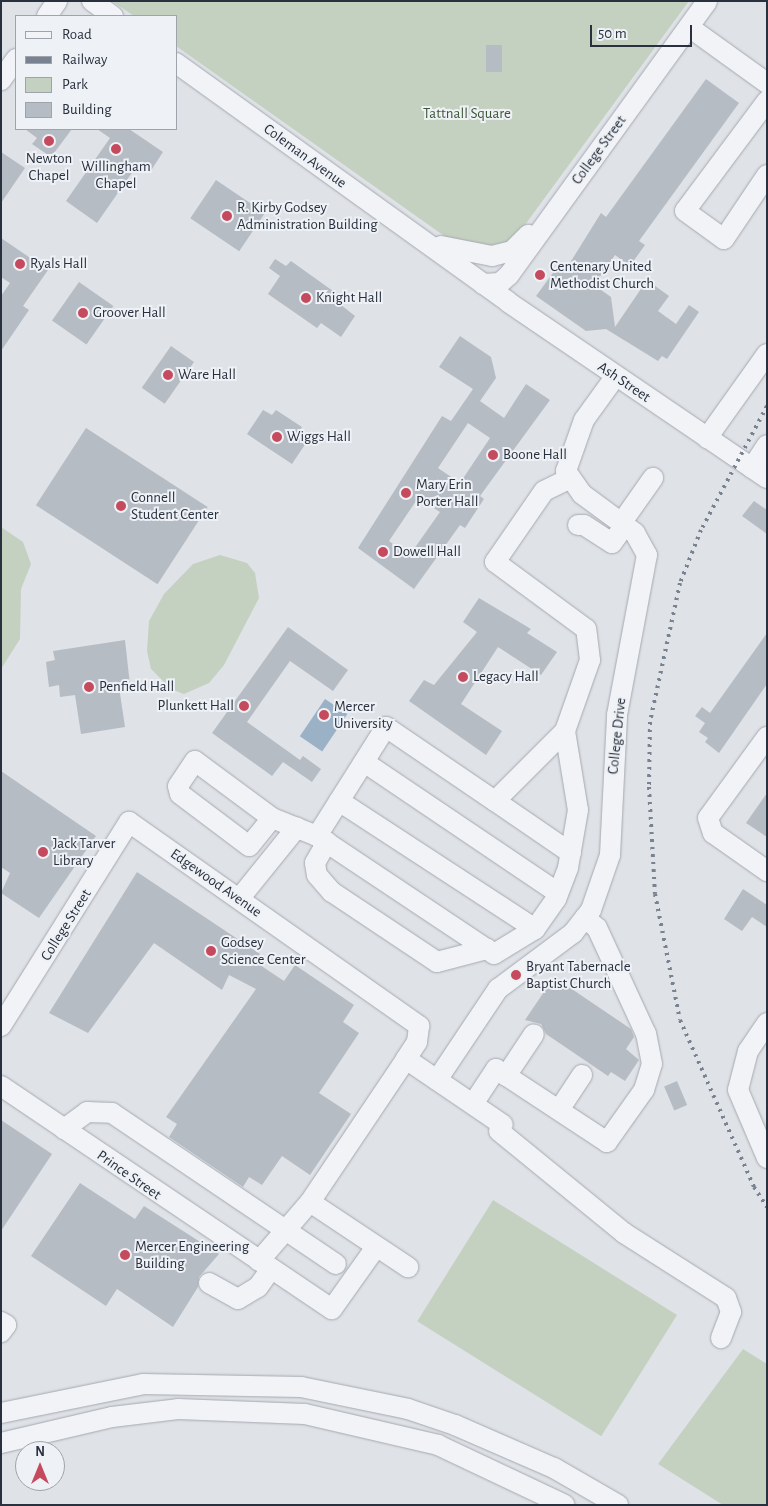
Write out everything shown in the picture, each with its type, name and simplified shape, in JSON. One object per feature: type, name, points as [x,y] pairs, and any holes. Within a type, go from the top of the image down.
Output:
[{"type":"street","points":[[48,15],[57,1]]},
{"type":"street","points":[[92,1],[112,15]]},
{"type":"street","name":"College Street","points":[[483,284],[500,283],[509,275],[707,1]]},
{"type":"street","points":[[689,26],[767,83]]},
{"type":"street","points":[[1,80],[15,60]]},
{"type":"street","name":"Coleman Avenue","points":[[178,63],[483,284]]},
{"type":"street","points":[[766,178],[724,240],[686,211],[767,102]]},
{"type":"street","points":[[424,241],[482,257],[503,254],[555,210]]},
{"type":"street","name":"Ash Street","points":[[483,284],[615,377],[760,473]]},
{"type":"street","points":[[707,438],[767,354]]},
{"type":"street","points":[[495,801],[565,731],[590,660],[586,629],[495,562],[544,491],[569,479],[566,462],[584,420],[615,377]]},
{"type":"street","points":[[760,473],[767,446]]},
{"type":"street","points":[[578,526],[584,524],[612,543],[653,478]]},
{"type":"street","name":"College Drive","points":[[437,1080],[506,982],[556,950],[585,918],[604,881],[610,855],[617,715],[646,568],[642,543],[624,524],[569,479]]},
{"type":"street","points":[[565,731],[578,810],[571,853],[558,893],[535,929],[491,952],[437,962],[332,892],[317,876],[315,863],[322,839],[339,801],[386,727],[571,853]]},
{"type":"street","points":[[767,737],[708,818],[713,833],[767,871]]},
{"type":"street","points":[[272,818],[249,846],[180,794],[178,786],[195,761],[272,818],[322,839],[491,952],[506,982]]},
{"type":"street","points":[[364,762],[558,893]]},
{"type":"street","points":[[339,801],[535,929]]},
{"type":"street","name":"College Street","points":[[1,1026],[44,961],[129,822]]},
{"type":"street","name":"Edgewood Avenue","points":[[129,822],[419,1026],[416,1042],[406,1059]]},
{"type":"street","points":[[239,898],[297,828]]},
{"type":"street","points":[[473,1104],[496,1069],[607,1142],[651,1077],[646,1034],[597,928],[585,918]]},
{"type":"street","points":[[767,1024],[748,1051],[738,1090],[767,1158]]},
{"type":"street","points":[[506,1076],[534,1034]]},
{"type":"street","points":[[210,1283],[238,1299],[258,1287],[265,1265],[286,1230],[310,1202],[406,1059],[473,1104],[624,1233],[726,1298],[731,1312],[721,1338]]},
{"type":"street","points":[[559,1110],[582,1075]]},
{"type":"street","name":"Prince Street","points":[[1,1086],[332,1309],[376,1247]]},
{"type":"street","points":[[64,1129],[87,1112],[112,1113],[336,1264]]},
{"type":"street","points":[[310,1202],[408,1267]]},
{"type":"street","points":[[1,1322],[6,1325],[1,1332]]},
{"type":"street","points":[[1,1414],[143,1384],[259,1384],[308,1388],[408,1409],[455,1425],[554,1468],[618,1505]]},
{"type":"street","points":[[1,1443],[112,1417],[178,1409],[220,1407],[312,1414],[438,1445],[565,1505]]},
{"type":"green space","name":"Tattnall Square","points":[[112,1],[689,1],[519,233],[503,247],[457,245],[178,47],[178,15],[133,15]]},
{"type":"green space","points":[[1,527],[23,542],[31,564],[21,589],[20,639],[1,669]]},
{"type":"green space","points":[[220,555],[247,563],[255,573],[259,598],[224,665],[209,683],[184,694],[171,689],[151,669],[147,651],[149,621],[164,594],[193,564]]},
{"type":"green space","points":[[493,1200],[677,1315],[601,1436],[417,1321]]},
{"type":"green space","points":[[743,1349],[767,1364],[767,1505],[723,1505],[658,1464]]},
{"type":"water","points":[[325,699],[347,714],[322,751],[300,736]]},
{"type":"building","points":[[486,45],[502,45],[502,72],[486,72]]},
{"type":"building","points":[[706,79],[739,103],[639,241],[645,245],[630,266],[615,255],[594,285],[611,297],[615,327],[647,280],[669,296],[658,311],[676,324],[689,305],[699,312],[667,359],[662,356],[658,361],[606,329],[586,331],[536,296],[561,262],[568,266],[601,213],[606,217]]},
{"type":"building","name":"Newton Chapel","points":[[26,130],[71,130],[51,157],[32,144],[37,138]]},
{"type":"building","name":"Willingham Chapel","points":[[98,130],[130,130],[163,152],[150,172],[138,164],[97,223],[66,201],[110,138]]},
{"type":"building","points":[[1,152],[25,168],[1,203]]},
{"type":"building","name":"R. Kirby Godsey Administration Building","points":[[216,180],[265,213],[239,251],[190,218]]},
{"type":"building","points":[[1,238],[48,270],[23,306],[29,310],[1,351],[1,296],[10,283],[1,277]]},
{"type":"building","name":"Knight Hall","points":[[275,259],[286,266],[291,261],[340,296],[336,301],[355,316],[341,337],[321,323],[317,328],[268,294],[280,276],[269,268]]},
{"type":"building","name":"Groover Hall","points":[[79,282],[113,306],[86,345],[52,321]]},
{"type":"building","points":[[460,336],[491,357],[496,378],[480,401],[504,418],[526,384],[550,400],[480,496],[484,499],[465,528],[460,525],[414,589],[358,548],[442,416],[451,421],[473,389],[439,367]],"holes":[[[468,423],[490,438],[460,483],[438,468]],[[418,498],[440,512],[409,556],[389,541]]]},
{"type":"building","name":"Ware Hall","points":[[171,346],[194,362],[165,404],[142,388]]},
{"type":"building","name":"Wiggs Hall","points":[[263,410],[272,415],[276,410],[302,427],[298,434],[308,440],[292,464],[247,434]]},
{"type":"building","name":"Connell Student Center","points":[[86,428],[208,507],[158,584],[36,505]]},
{"type":"building","points":[[754,501],[767,510],[767,534],[742,516]]},
{"type":"building","name":"Legacy Hall","points":[[479,598],[531,629],[527,633],[557,652],[541,675],[498,647],[461,704],[502,731],[486,755],[409,701],[424,680],[434,685],[477,632],[463,622]]},
{"type":"building","name":"Plunkett Hall","points":[[288,627],[348,670],[333,691],[290,661],[247,722],[300,760],[303,756],[321,769],[312,782],[283,762],[272,776],[212,733]]},
{"type":"building","points":[[767,633],[767,684],[719,753],[705,742],[708,738],[699,732],[705,723],[695,716],[702,707],[710,713]]},
{"type":"building","name":"Penfield Hall","points":[[125,640],[130,685],[119,687],[125,727],[81,734],[75,695],[60,697],[59,685],[49,687],[46,662],[55,660],[53,651]]},
{"type":"building","name":"Jack Tarver Library","points":[[1,771],[96,836],[39,918],[1,893],[10,873],[1,867]]},
{"type":"building","points":[[767,793],[767,837],[746,823]]},
{"type":"building","points":[[137,872],[260,954],[254,961],[284,981],[295,965],[354,1005],[343,1022],[359,1033],[319,1093],[351,1114],[310,1175],[282,1156],[262,1185],[249,1177],[243,1187],[169,1137],[177,1124],[166,1117],[256,989],[229,975],[222,990],[154,943],[88,1033],[49,1013]]},
{"type":"building","points":[[743,889],[767,905],[767,927],[752,917],[742,931],[724,919]]},
{"type":"building","points":[[554,977],[631,1029],[634,1037],[626,1049],[639,1060],[625,1081],[611,1072],[608,1076],[546,1034],[541,1024],[525,1020]]},
{"type":"building","points":[[677,1081],[687,1105],[674,1110],[664,1086]]},
{"type":"building","points":[[1,1120],[52,1154],[1,1231]]},
{"type":"building","name":"Mercer Engineering Building","points":[[80,1183],[135,1219],[144,1206],[219,1254],[199,1277],[198,1287],[173,1327],[117,1289],[106,1306],[31,1256]]},
{"type":"railway","points":[[767,406],[701,530],[680,583],[650,722],[649,787],[655,894],[680,1020],[754,1187],[767,1207]]},
{"type":"place","name":"Newton Chapel","points":[[49,141]]},
{"type":"place","name":"Willingham Chapel","points":[[116,149]]},
{"type":"place","name":"R. Kirby Godsey Administration Building","points":[[227,216]]},
{"type":"place","name":"Ryals Hall","points":[[20,264]]},
{"type":"place","name":"Centenary United Methodist Church","points":[[540,275]]},
{"type":"place","name":"Knight Hall","points":[[306,298]]},
{"type":"place","name":"Groover Hall","points":[[83,313]]},
{"type":"place","name":"Ware Hall","points":[[168,375]]},
{"type":"place","name":"Wiggs Hall","points":[[277,437]]},
{"type":"place","name":"Boone Hall","points":[[493,455]]},
{"type":"place","name":"Mary Erin Porter Hall","points":[[406,493]]},
{"type":"place","name":"Connell Student Center","points":[[121,506]]},
{"type":"place","name":"Dowell Hall","points":[[383,552]]},
{"type":"place","name":"Legacy Hall","points":[[463,677]]},
{"type":"place","name":"Penfield Hall","points":[[89,687]]},
{"type":"place","name":"Plunkett Hall","points":[[244,706]]},
{"type":"place","name":"Mercer University","points":[[324,715]]},
{"type":"place","name":"Jack Tarver Library","points":[[43,852]]},
{"type":"place","name":"Godsey Science Center","points":[[211,951]]},
{"type":"place","name":"Bryant Tabernacle Baptist Church","points":[[516,975]]},
{"type":"place","name":"Mercer Engineering Building","points":[[125,1255]]}]
